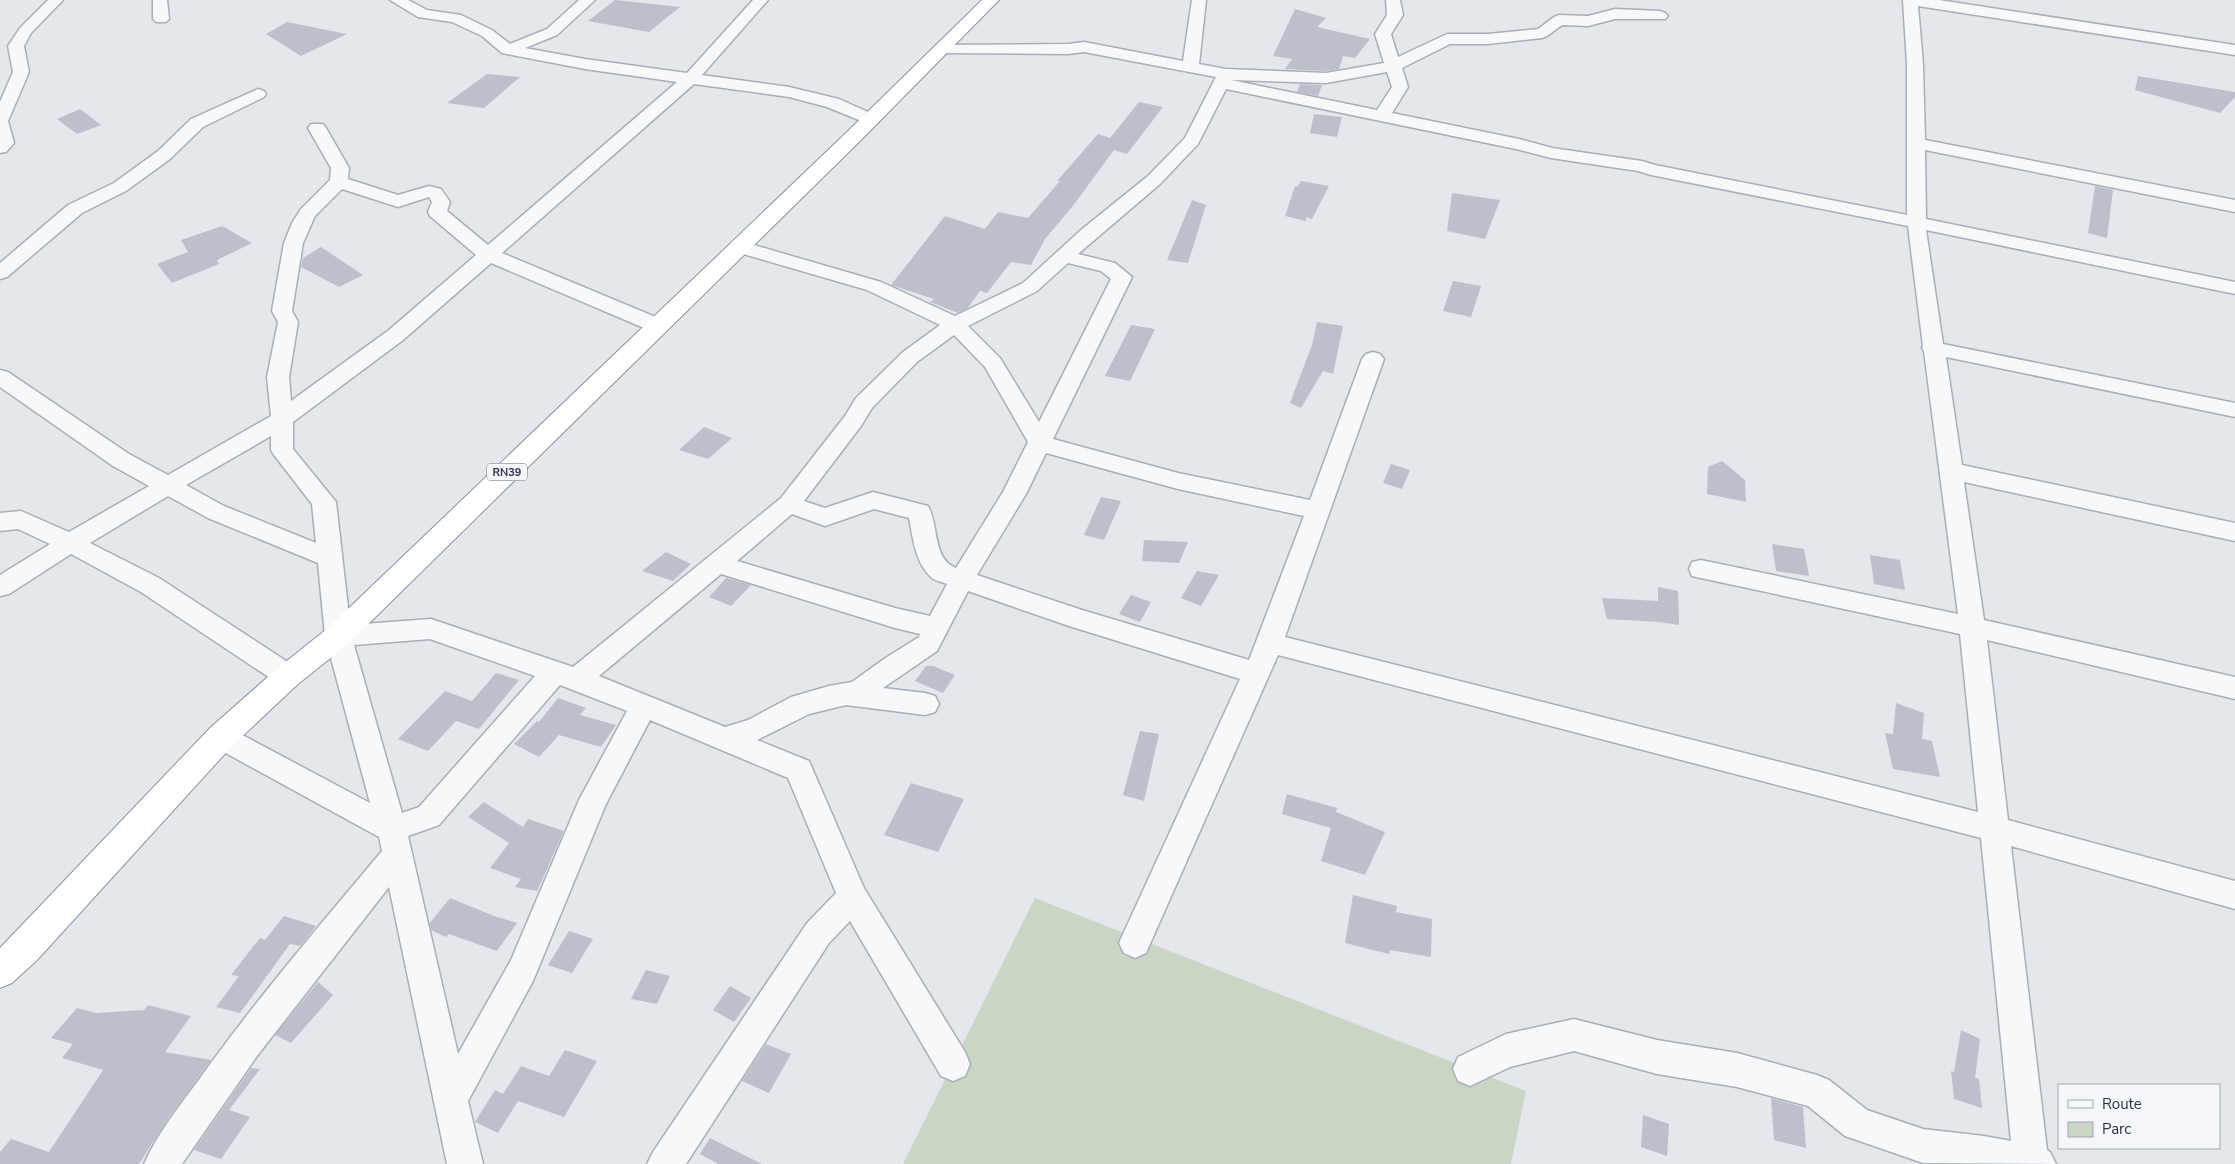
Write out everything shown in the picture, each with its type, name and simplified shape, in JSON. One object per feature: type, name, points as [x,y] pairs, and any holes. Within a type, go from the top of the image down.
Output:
[{"type":"highway","name":"RN39","points":[[0,971],[26,946],[221,737],[288,676],[338,636],[871,120],[992,0]]},
{"type":"street","points":[[0,148],[5,143],[0,122],[21,72],[16,46],[25,31],[56,0]]},
{"type":"street","points":[[160,0],[161,19]]},
{"type":"street","points":[[398,0],[423,14],[456,18],[487,33],[508,50],[585,64],[790,92],[833,103],[871,120]]},
{"type":"street","points":[[508,50],[552,32],[588,0]]},
{"type":"street","points":[[0,587],[70,543],[282,419],[396,335],[691,78],[761,0]]},
{"type":"street","points":[[1190,68],[1198,0]]},
{"type":"street","points":[[1223,78],[1326,78],[1394,66],[1447,39],[1488,39],[1542,33],[1559,20],[1588,21],[1615,14],[1660,16],[1632,0]]},
{"type":"street","points":[[1377,1],[1393,2],[1395,15],[1384,34],[1400,87],[1382,116]]},
{"type":"street","points":[[1470,1069],[1506,1051],[1574,1035],[1657,1057],[1737,1070],[1817,1092],[1857,1124],[1923,1146],[1984,1153],[2033,1163],[1973,627],[1917,232],[1914,143],[1915,64],[1910,1],[2235,50]]},
{"type":"street","points":[[942,48],[1068,49],[1084,47],[1190,68],[1223,78],[1382,116],[1519,144],[1551,153],[1642,166],[1651,170],[1704,179],[2235,288]]},
{"type":"street","points":[[162,1164],[181,1133],[395,842],[429,816],[566,676],[718,564],[789,504],[853,421],[864,403],[910,357],[955,324],[1030,287],[1063,256],[1154,180],[1192,140],[1223,78]]},
{"type":"street","points":[[0,273],[75,209],[120,187],[164,155],[196,123],[258,94]]},
{"type":"street","points":[[317,128],[340,168],[339,182],[320,198],[308,214],[293,244],[293,254],[282,311],[288,322],[278,377],[282,419],[282,450],[324,502],[338,636],[395,842],[465,1164]]},
{"type":"street","points":[[1914,143],[2235,206]]},
{"type":"street","points":[[339,182],[398,201],[429,191],[435,194],[441,202],[437,212],[488,254],[658,326]]},
{"type":"street","points":[[740,247],[874,286],[955,324],[993,363],[1040,443],[1147,475],[1256,500],[1318,510]]},
{"type":"street","points":[[725,739],[756,729],[801,705],[829,697],[859,692],[893,666],[928,644],[962,579],[1014,494],[1122,277],[1108,267],[1063,256]]},
{"type":"street","points":[[1932,348],[2235,410]]},
{"type":"street","points":[[1135,943],[1270,643],[1373,359]]},
{"type":"street","points":[[0,377],[121,460],[216,512],[330,558]]},
{"type":"street","points":[[1951,471],[2235,532]]},
{"type":"street","points":[[789,504],[825,518],[873,500],[920,512],[927,551],[941,572],[1078,619],[1256,673]]},
{"type":"street","points":[[0,522],[21,520],[70,543],[150,585],[288,676]]},
{"type":"street","points":[[718,564],[895,618],[936,627]]},
{"type":"street","points":[[1701,569],[1973,627],[2235,688]]},
{"type":"street","points":[[338,636],[431,629],[566,676],[799,770],[853,897],[953,1064]]},
{"type":"street","points":[[1270,643],[1995,829],[2235,895]]},
{"type":"street","points":[[848,695],[926,704]]},
{"type":"street","points":[[451,1099],[522,970],[594,800],[644,706]]},
{"type":"street","points":[[221,737],[395,842]]},
{"type":"street","points":[[665,1164],[818,933],[853,897]]},
{"type":"green space","points":[[1035,898],[1526,1091],[1511,1164],[903,1164]]},
{"type":"building","points":[[615,0],[680,7],[649,32],[588,21]]},
{"type":"building","points":[[1295,9],[1326,18],[1317,27],[1370,39],[1355,58],[1343,56],[1339,69],[1326,71],[1285,69],[1292,59],[1273,56]]},
{"type":"building","points":[[287,22],[347,34],[301,56],[266,34]]},
{"type":"building","points":[[487,74],[520,77],[484,108],[447,103]]},
{"type":"building","points":[[2138,76],[2235,92],[2235,97],[2220,113],[2135,90]]},
{"type":"building","points":[[1300,84],[1322,85],[1318,96],[1297,92]]},
{"type":"building","points":[[1139,102],[1163,107],[1127,154],[1114,150],[1072,207],[1045,239],[1031,265],[1011,262],[987,293],[980,291],[968,308],[958,313],[930,302],[934,299],[891,285],[945,216],[985,229],[998,212],[1028,218],[1098,134],[1110,138]]},
{"type":"building","points":[[80,109],[101,125],[77,134],[57,119]]},
{"type":"building","points":[[1314,114],[1342,117],[1337,137],[1310,133]]},
{"type":"building","points":[[1301,181],[1329,186],[1312,219],[1306,217],[1306,221],[1285,216],[1295,186],[1297,187]]},
{"type":"building","points":[[2095,186],[2113,190],[2107,238],[2088,233]]},
{"type":"building","points":[[1452,193],[1500,200],[1485,239],[1447,231]]},
{"type":"building","points":[[1192,200],[1206,205],[1188,263],[1167,260]]},
{"type":"building","points":[[222,226],[252,243],[217,260],[219,264],[172,283],[157,264],[188,252],[181,240]]},
{"type":"building","points":[[321,247],[363,275],[339,287],[301,267],[303,258]]},
{"type":"building","points":[[1453,281],[1481,286],[1471,317],[1443,311]]},
{"type":"building","points":[[1317,322],[1343,326],[1333,374],[1323,371],[1301,408],[1290,403],[1312,345]]},
{"type":"building","points":[[1131,325],[1155,329],[1130,381],[1105,376]]},
{"type":"building","points":[[704,427],[732,438],[708,459],[679,450]]},
{"type":"building","points":[[1722,461],[1745,480],[1746,502],[1707,494],[1708,467]]},
{"type":"building","points":[[1391,464],[1410,470],[1402,489],[1383,483]]},
{"type":"building","points":[[1101,497],[1121,501],[1104,540],[1084,535]]},
{"type":"building","points":[[1144,540],[1188,542],[1179,563],[1142,561]]},
{"type":"building","points":[[1772,544],[1804,549],[1809,576],[1776,571]]},
{"type":"building","points":[[666,552],[691,564],[673,581],[642,571]]},
{"type":"building","points":[[1870,555],[1900,560],[1905,590],[1874,584]]},
{"type":"building","points":[[1197,571],[1219,575],[1201,606],[1181,598]]},
{"type":"building","points":[[726,578],[751,585],[731,606],[709,597]]},
{"type":"building","points":[[1658,587],[1678,591],[1679,625],[1607,619],[1602,598],[1658,601]]},
{"type":"building","points":[[1131,595],[1151,602],[1140,622],[1119,614]]},
{"type":"building","points":[[926,666],[933,666],[955,675],[943,693],[915,681]]},
{"type":"building","points":[[496,673],[519,680],[479,729],[456,721],[428,751],[398,739],[445,691],[472,701]]},
{"type":"building","points":[[558,698],[586,708],[580,715],[616,725],[601,747],[559,735],[539,757],[514,744],[537,721],[539,722]]},
{"type":"building","points":[[1896,703],[1924,713],[1922,739],[1932,741],[1940,777],[1893,769],[1885,733],[1893,734]]},
{"type":"building","points":[[1140,731],[1159,734],[1144,801],[1123,795]]},
{"type":"building","points":[[911,783],[964,799],[938,852],[884,835]]},
{"type":"building","points":[[1287,794],[1337,808],[1336,812],[1385,832],[1365,875],[1321,861],[1331,828],[1282,814]]},
{"type":"building","points":[[484,802],[523,827],[528,819],[564,831],[537,891],[515,887],[521,879],[490,868],[509,843],[468,817]]},
{"type":"building","points":[[1353,895],[1397,906],[1396,912],[1432,919],[1431,957],[1390,950],[1389,954],[1345,943]]},
{"type":"building","points":[[450,898],[517,923],[497,951],[449,934],[446,937],[431,930],[430,923]]},
{"type":"building","points":[[284,916],[316,926],[300,946],[290,944],[240,1013],[216,1007],[239,976],[231,975],[260,938],[265,940]]},
{"type":"building","points":[[569,931],[593,939],[572,973],[548,965]]},
{"type":"building","points":[[646,970],[670,976],[657,1004],[631,999]]},
{"type":"building","points":[[318,982],[333,995],[291,1043],[275,1035]]},
{"type":"building","points":[[730,986],[751,998],[734,1022],[713,1010]]},
{"type":"building","points":[[148,1005],[191,1016],[165,1052],[211,1060],[167,1120],[139,1164],[0,1164],[0,1152],[11,1139],[49,1152],[103,1070],[62,1058],[73,1044],[51,1038],[77,1008],[96,1013],[144,1010]]},
{"type":"building","points":[[1961,1030],[1980,1039],[1975,1078],[1979,1079],[1982,1108],[1954,1099],[1951,1071],[1954,1072]]},
{"type":"building","points":[[766,1044],[791,1054],[769,1093],[742,1081]]},
{"type":"building","points":[[565,1050],[597,1061],[564,1117],[518,1101],[498,1133],[475,1122],[495,1090],[503,1094],[521,1066],[549,1076]]},
{"type":"building","points":[[251,1068],[260,1069],[229,1110],[250,1117],[221,1159],[194,1150]]},
{"type":"building","points":[[1771,1098],[1803,1107],[1806,1148],[1774,1140]]},
{"type":"building","points":[[1643,1115],[1669,1124],[1667,1156],[1641,1147]]},
{"type":"building","points":[[710,1138],[762,1164],[718,1164],[700,1154]]}]
